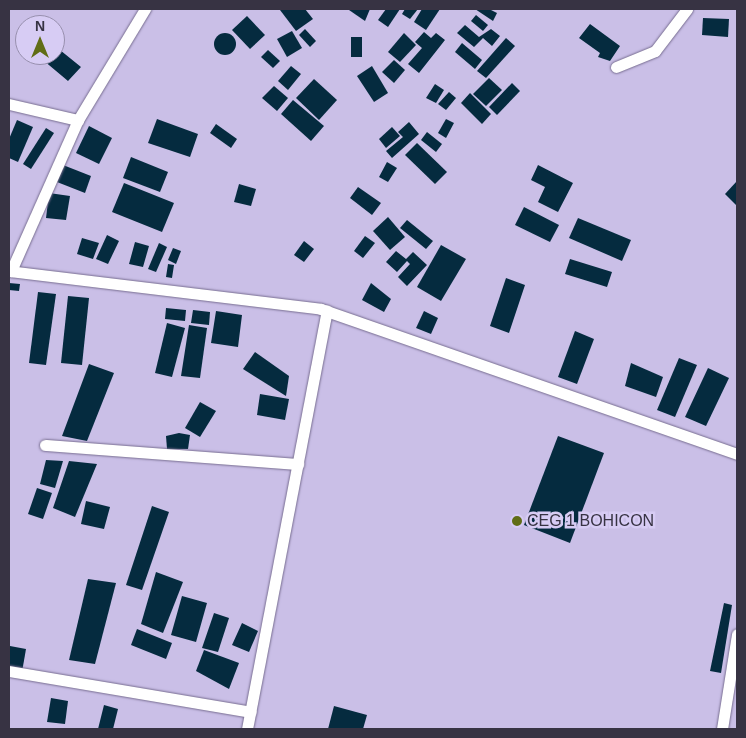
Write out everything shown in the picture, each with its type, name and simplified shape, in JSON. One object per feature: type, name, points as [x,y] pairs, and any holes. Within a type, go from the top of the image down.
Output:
[{"type":"street","points":[[145,9],[78,120],[10,271],[326,311],[737,454]]},
{"type":"street","points":[[616,67],[655,51],[687,9]]},
{"type":"street","points":[[9,104],[78,120]]},
{"type":"street","points":[[247,729],[326,311]]},
{"type":"street","points":[[45,445],[298,464]]},
{"type":"street","points":[[722,729],[737,634]]},
{"type":"street","points":[[9,672],[251,712]]},
{"type":"building","points":[[305,9],[313,19],[296,31],[280,10]]},
{"type":"building","points":[[350,9],[370,9],[365,21],[349,10]]},
{"type":"building","points":[[386,9],[400,9],[388,27],[378,20]]},
{"type":"building","points":[[405,9],[418,9],[410,19],[402,14]]},
{"type":"building","points":[[422,9],[440,9],[426,30],[414,22]]},
{"type":"building","points":[[475,9],[489,9],[497,13],[493,21]]},
{"type":"building","points":[[476,15],[488,25],[483,31],[471,21]]},
{"type":"building","points":[[247,16],[265,35],[250,49],[232,30]]},
{"type":"building","points":[[703,18],[729,19],[728,37],[702,35]]},
{"type":"building","points":[[590,24],[620,46],[610,61],[598,57],[600,53],[579,38]]},
{"type":"building","points":[[465,25],[479,37],[491,29],[500,36],[492,46],[483,38],[474,47],[457,33]]},
{"type":"building","points":[[305,29],[316,41],[310,47],[299,35]]},
{"type":"building","points":[[292,31],[302,48],[287,57],[277,39]]},
{"type":"building","points":[[424,32],[431,38],[436,33],[445,40],[419,73],[408,64],[422,48],[415,42]]},
{"type":"building","points":[[225,33],[233,36],[236,44],[233,52],[225,55],[217,52],[214,44],[217,36]]},
{"type":"building","points":[[404,33],[416,45],[400,62],[388,52]]},
{"type":"building","points":[[351,37],[362,37],[362,57],[351,57]]},
{"type":"building","points":[[506,38],[515,46],[486,78],[477,71]]},
{"type":"building","points":[[462,43],[482,60],[475,69],[455,52]]},
{"type":"building","points":[[268,50],[280,61],[273,68],[261,57]]},
{"type":"building","points":[[65,54],[81,67],[68,81],[49,65],[65,65]]},
{"type":"building","points":[[394,60],[405,70],[394,83],[382,72]]},
{"type":"building","points":[[291,66],[301,74],[288,90],[278,81]]},
{"type":"building","points":[[372,66],[388,93],[374,102],[357,76]]},
{"type":"building","points":[[489,78],[502,90],[486,106],[473,94]]},
{"type":"building","points":[[314,79],[337,100],[319,120],[296,98]]},
{"type":"building","points":[[512,83],[520,91],[497,115],[489,107]]},
{"type":"building","points":[[435,84],[444,90],[436,103],[426,98]]},
{"type":"building","points":[[274,86],[288,98],[277,111],[262,98]]},
{"type":"building","points":[[449,92],[456,98],[446,110],[438,104]]},
{"type":"building","points":[[470,93],[491,114],[482,124],[461,103]]},
{"type":"building","points":[[293,100],[324,126],[311,141],[281,114]]},
{"type":"building","points":[[157,119],[198,134],[190,157],[148,143]]},
{"type":"building","points":[[446,119],[454,123],[446,138],[438,133]]},
{"type":"building","points":[[17,120],[33,127],[18,162],[9,158],[9,139]]},
{"type":"building","points":[[409,122],[419,134],[392,158],[386,151],[403,137],[398,132]]},
{"type":"building","points":[[216,124],[237,139],[231,148],[210,133]]},
{"type":"building","points":[[89,126],[112,138],[99,164],[76,153]]},
{"type":"building","points":[[392,127],[400,136],[386,148],[379,139]]},
{"type":"building","points":[[46,128],[54,133],[31,169],[23,164]]},
{"type":"building","points":[[427,132],[442,144],[436,152],[421,140]]},
{"type":"building","points":[[417,143],[447,172],[435,184],[405,155]]},
{"type":"building","points":[[131,157],[168,172],[160,192],[123,178]]},
{"type":"building","points":[[387,162],[397,168],[388,182],[379,177]]},
{"type":"building","points":[[63,165],[91,176],[85,193],[57,182]]},
{"type":"building","points":[[538,165],[573,183],[558,212],[538,202],[545,187],[531,180]]},
{"type":"building","points":[[737,181],[737,206],[725,194]]},
{"type":"building","points":[[124,183],[174,203],[162,232],[112,212]]},
{"type":"building","points":[[239,184],[256,189],[251,206],[234,202]]},
{"type":"building","points":[[358,187],[381,203],[372,215],[350,198]]},
{"type":"building","points":[[49,193],[70,196],[66,220],[46,218]]},
{"type":"building","points":[[524,207],[559,225],[550,242],[515,225]]},
{"type":"building","points":[[388,217],[405,237],[390,250],[373,231]]},
{"type":"building","points":[[578,218],[631,240],[622,261],[569,238]]},
{"type":"building","points":[[407,220],[433,241],[426,249],[400,228]]},
{"type":"building","points":[[107,235],[119,241],[108,264],[96,259]]},
{"type":"building","points":[[365,236],[375,243],[363,258],[354,251]]},
{"type":"building","points":[[82,238],[99,243],[93,259],[77,254]]},
{"type":"building","points":[[304,241],[314,249],[304,262],[294,255]]},
{"type":"building","points":[[135,242],[149,246],[143,267],[129,264]]},
{"type":"building","points":[[159,243],[167,247],[156,272],[148,269]]},
{"type":"building","points":[[441,245],[466,259],[441,301],[417,287]]},
{"type":"building","points":[[173,248],[181,251],[176,264],[168,260]]},
{"type":"building","points":[[396,251],[406,259],[413,252],[427,265],[407,286],[398,277],[410,264],[407,261],[397,272],[386,262]]},
{"type":"building","points":[[570,259],[612,272],[607,287],[565,274]]},
{"type":"building","points":[[168,264],[174,265],[172,278],[166,277]]},
{"type":"building","points":[[506,278],[525,285],[509,333],[490,326]]},
{"type":"building","points":[[9,283],[20,284],[19,291],[9,290]]},
{"type":"building","points":[[371,283],[391,299],[384,312],[362,300]]},
{"type":"building","points":[[38,292],[56,294],[46,365],[29,363]]},
{"type":"building","points":[[68,296],[89,298],[82,365],[61,363]]},
{"type":"building","points":[[166,308],[186,310],[185,321],[165,319]]},
{"type":"building","points":[[193,310],[210,312],[209,325],[191,323]]},
{"type":"building","points":[[216,311],[242,315],[238,347],[211,343]]},
{"type":"building","points":[[424,311],[438,318],[431,334],[416,328]]},
{"type":"building","points":[[167,323],[185,328],[172,377],[155,373]]},
{"type":"building","points":[[189,325],[207,328],[200,378],[181,376]]},
{"type":"building","points":[[575,331],[594,339],[577,384],[558,377]]},
{"type":"building","points":[[255,352],[289,376],[286,396],[243,369]]},
{"type":"building","points":[[679,358],[697,365],[675,417],[657,410]]},
{"type":"building","points":[[631,363],[663,377],[656,397],[625,386]]},
{"type":"building","points":[[89,364],[114,373],[87,441],[62,436]]},
{"type":"building","points":[[708,368],[729,378],[706,426],[685,417]]},
{"type":"building","points":[[260,394],[289,399],[285,420],[257,415]]},
{"type":"building","points":[[200,402],[216,411],[200,437],[185,428]]},
{"type":"building","points":[[179,433],[190,435],[188,449],[167,449],[166,436]]},
{"type":"building","points":[[558,436],[604,453],[570,543],[524,525]]},
{"type":"building","points":[[46,460],[63,461],[55,488],[40,484]]},
{"type":"building","points":[[69,461],[97,464],[75,517],[53,508]]},
{"type":"building","points":[[37,488],[52,493],[43,519],[28,514]]},
{"type":"building","points":[[86,501],[110,507],[104,529],[81,524]]},
{"type":"building","points":[[152,506],[169,512],[142,590],[126,585]]},
{"type":"building","points":[[156,572],[183,582],[163,633],[141,624]]},
{"type":"building","points":[[88,579],[116,583],[95,664],[69,660]]},
{"type":"building","points":[[182,596],[207,603],[196,642],[171,635]]},
{"type":"building","points":[[724,603],[732,605],[721,673],[710,671]]},
{"type":"building","points":[[214,613],[229,618],[218,652],[202,648]]},
{"type":"building","points":[[242,623],[258,631],[249,652],[232,645]]},
{"type":"building","points":[[137,629],[172,643],[166,659],[131,645]]},
{"type":"building","points":[[10,646],[26,649],[22,672],[9,670]]},
{"type":"building","points":[[204,650],[239,663],[229,689],[196,671]]},
{"type":"building","points":[[51,698],[68,701],[65,724],[47,722]]},
{"type":"building","points":[[104,705],[118,709],[113,729],[98,729]]},
{"type":"building","points":[[334,706],[367,715],[363,729],[328,729]]},
{"type":"place","name":"CEG 1 BOHICON","points":[[517,521]]}]
